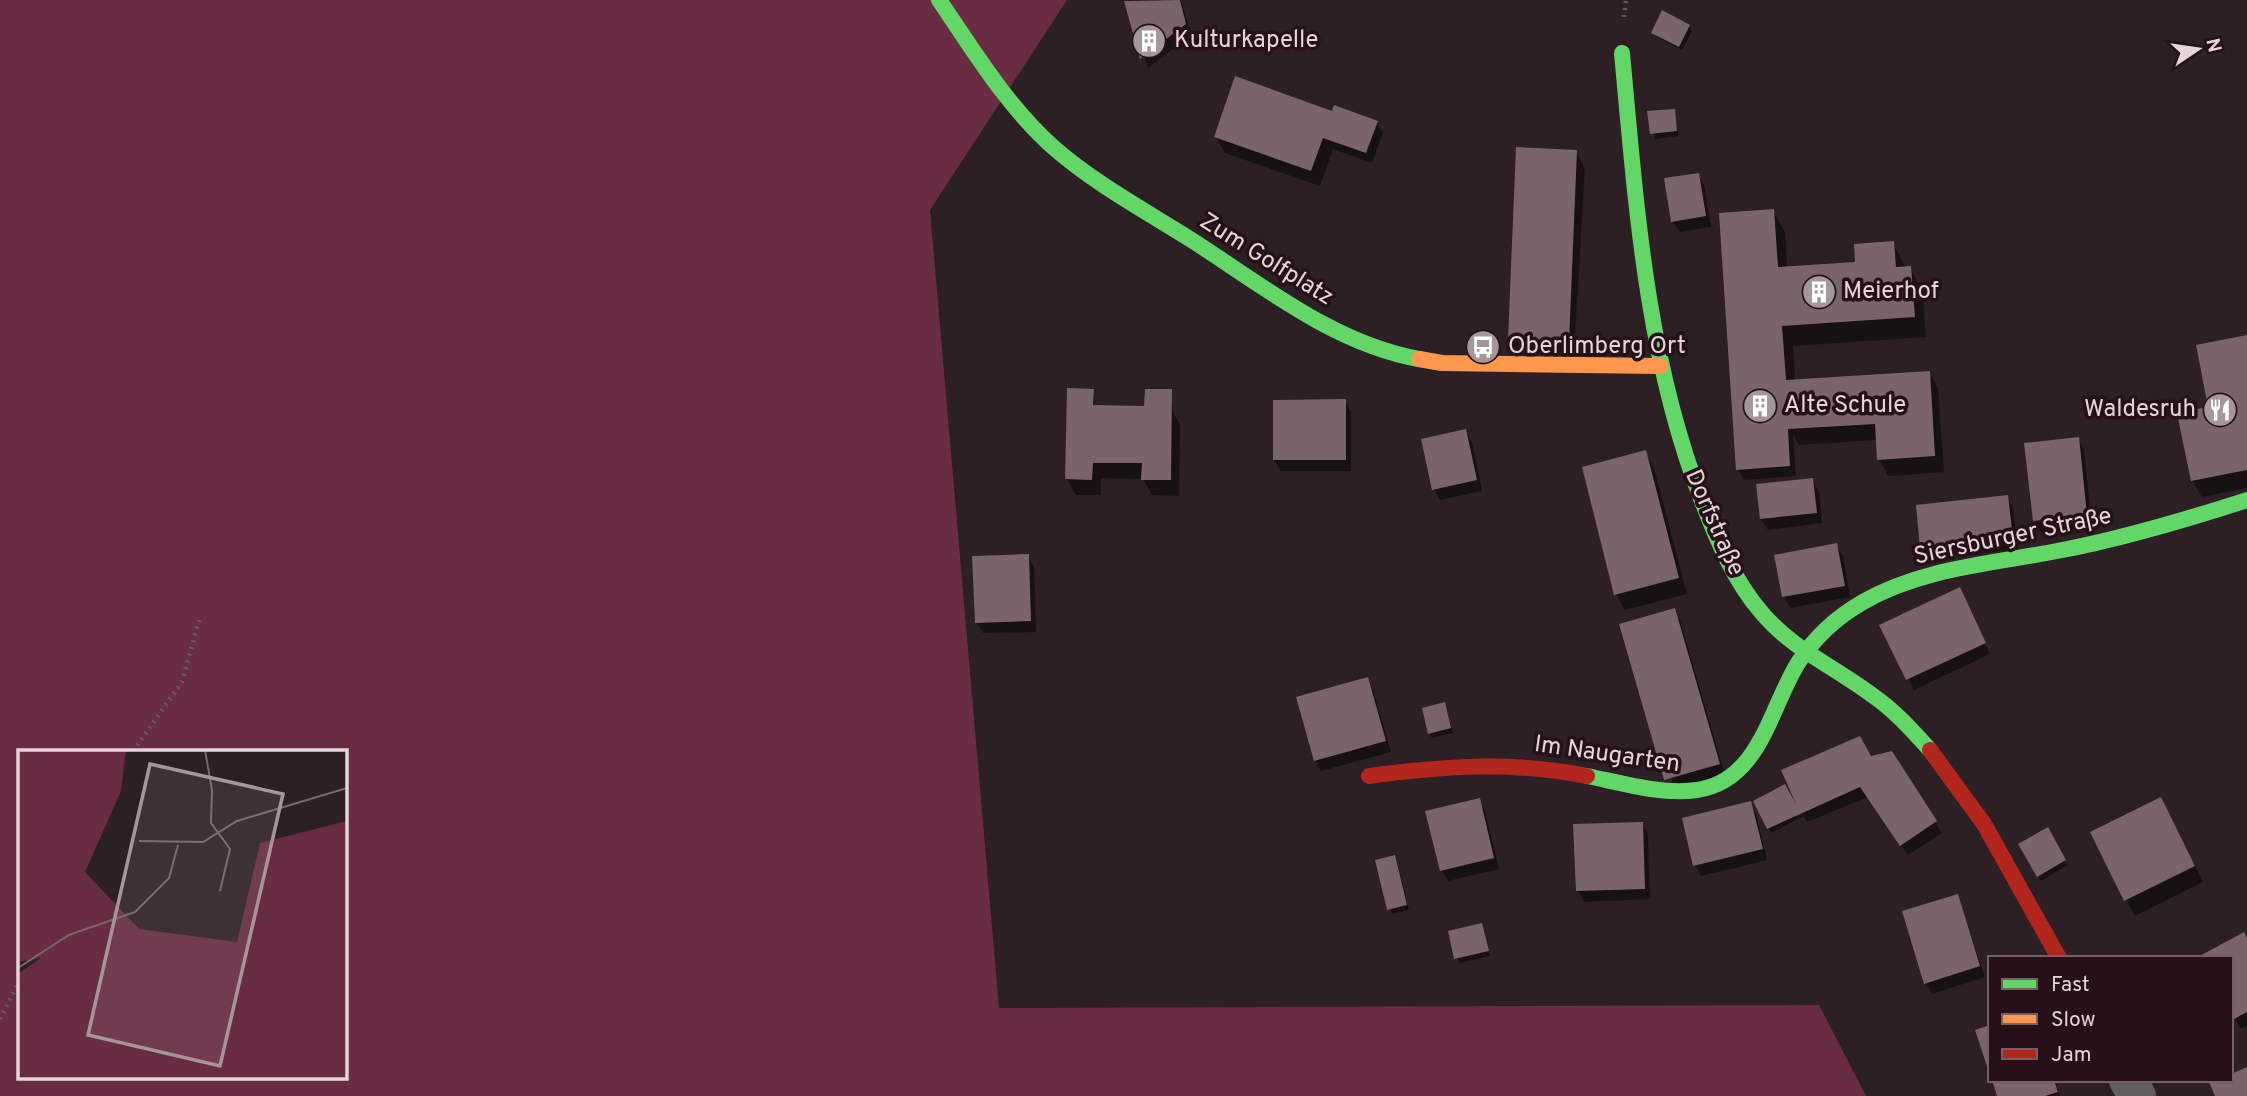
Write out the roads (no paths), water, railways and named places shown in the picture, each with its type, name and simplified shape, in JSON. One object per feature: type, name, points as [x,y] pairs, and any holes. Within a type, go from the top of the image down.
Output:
[{"type":"street","name":"Zum Golfplatz","points":[[939,0],[1004,96],[1053,147],[1101,183],[1340,334],[1385,353],[1442,363],[1660,366]]},
{"type":"street","name":"Dorfstraße","points":[[1622,53],[1645,278],[1660,366],[1696,492],[1725,556],[1764,617],[1806,652],[1884,703],[1916,733],[1956,783],[2005,860],[2058,956]]},
{"type":"street","name":"Siersburger Straße","points":[[1806,652],[1837,620],[1890,587],[1945,570],[2154,531],[2247,500]]},
{"type":"street","name":"Im Naugarten","points":[[1369,776],[1447,765],[1491,763],[1541,768],[1664,789],[1698,791],[1723,782],[1741,769],[1765,735],[1792,673],[1806,652]]},
{"type":"place","name":"Kulturkapelle","points":[[1149,41]]},
{"type":"place","name":"Meierhof","points":[[1819,292]]},
{"type":"place","name":"Oberlimberg Ort","points":[[1483,347]]},
{"type":"place","name":"Alte Schule","points":[[1760,406]]},
{"type":"place","name":"Waldesruh","points":[[2220,410]]}]
